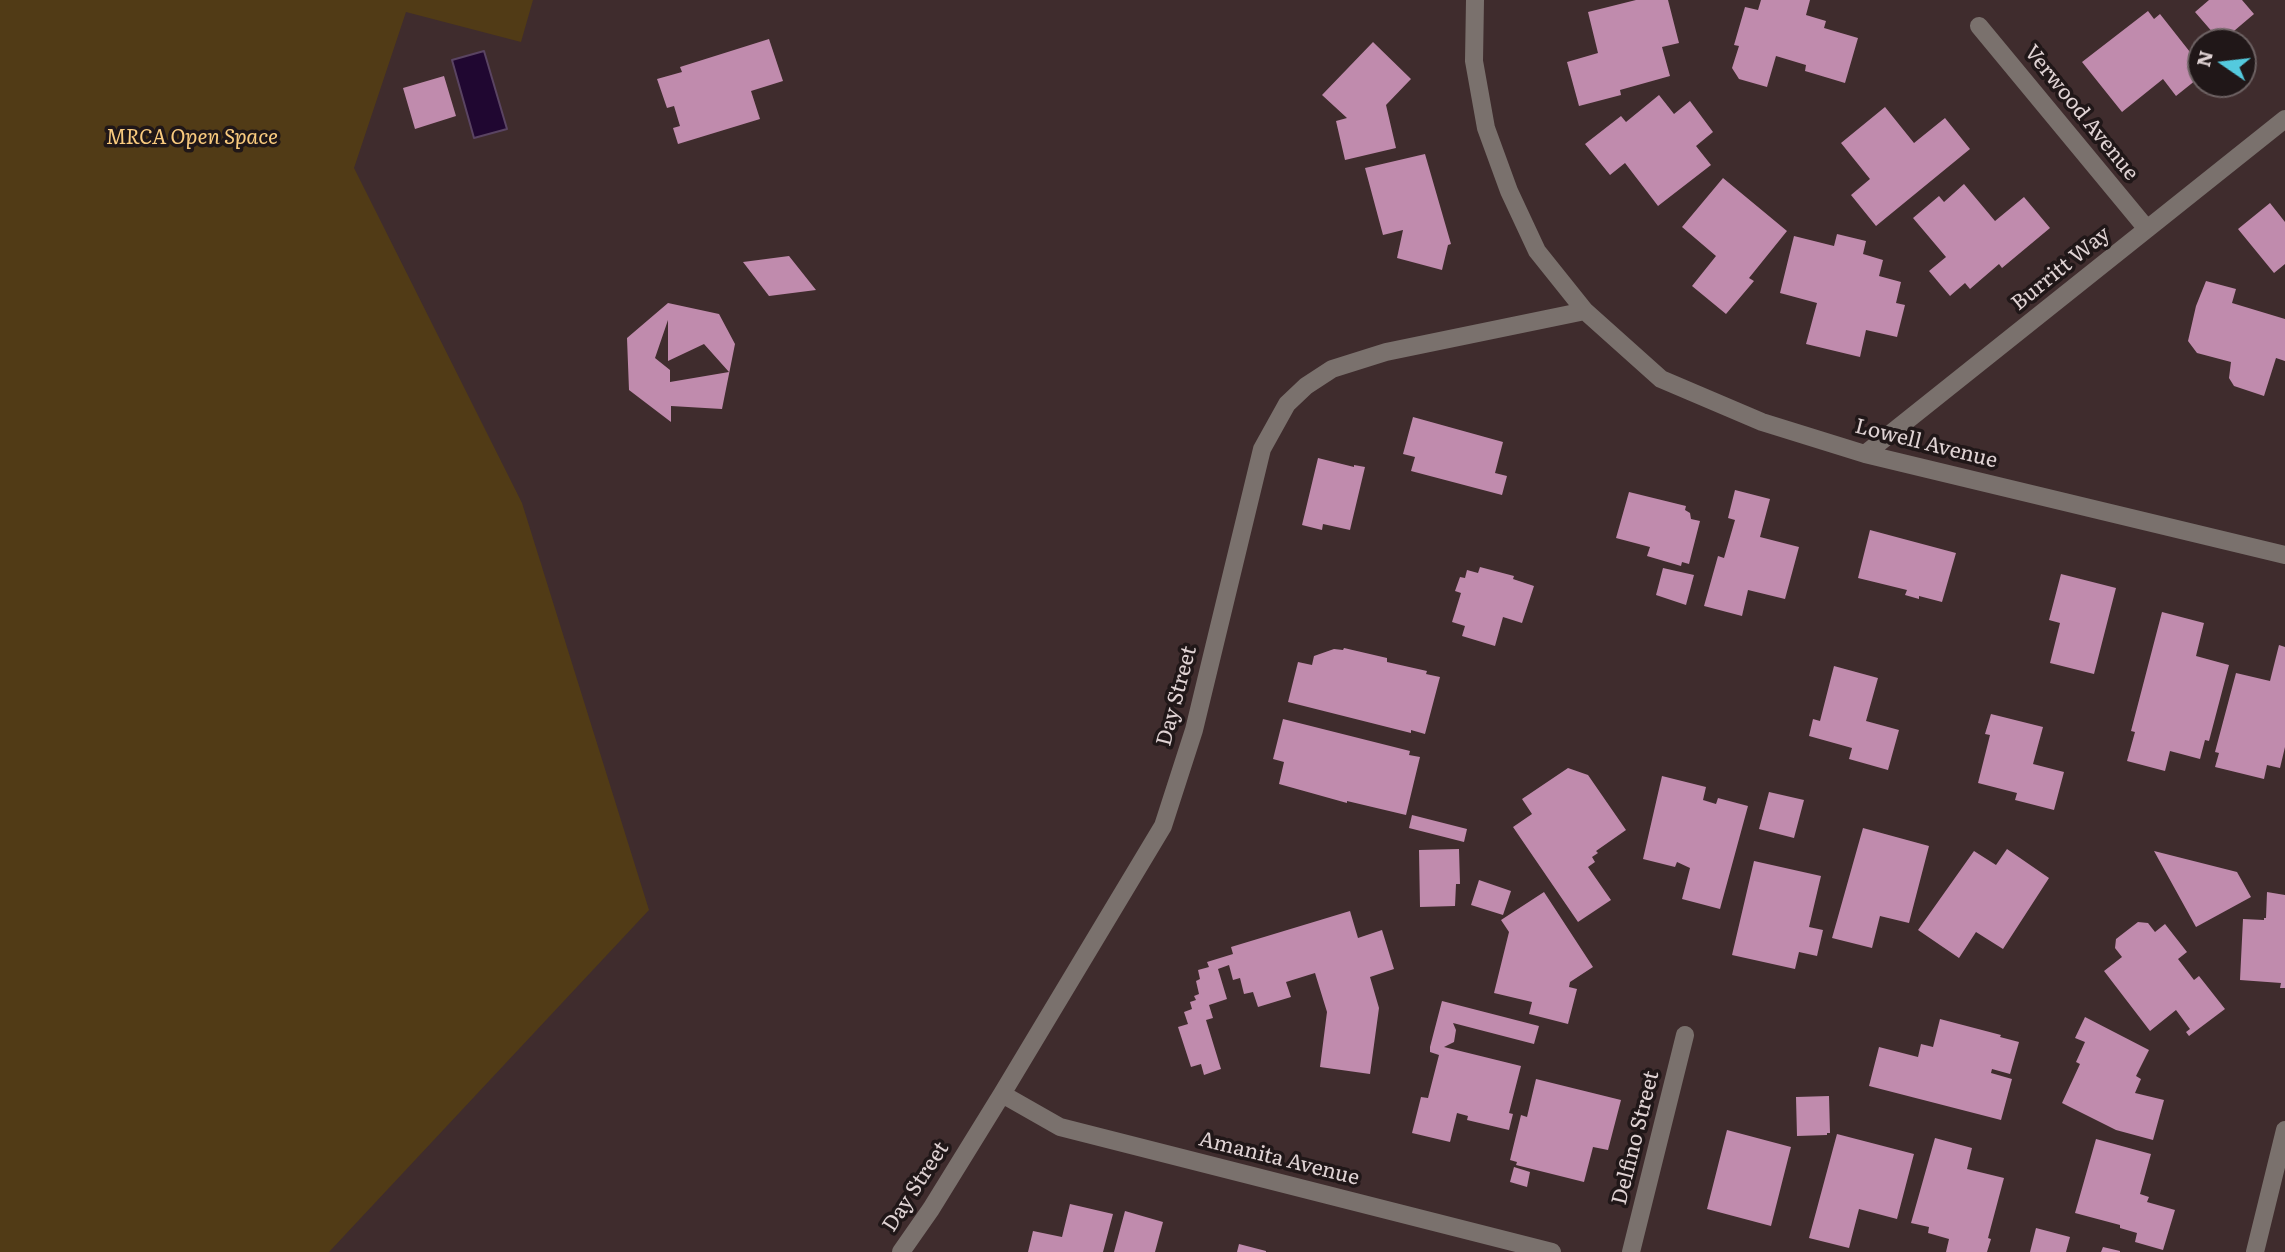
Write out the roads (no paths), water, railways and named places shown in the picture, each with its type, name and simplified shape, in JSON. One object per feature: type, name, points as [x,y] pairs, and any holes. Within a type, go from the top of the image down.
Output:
[{"type":"street","name":"Lowell Avenue","points":[[1475,0],[1474,61],[1486,128],[1508,191],[1537,251],[1586,311],[1661,379],[1762,422],[1865,454],[2285,555]]},
{"type":"street","name":"Verwood Avenue","points":[[1979,26],[2147,229]]},
{"type":"street","name":"Burritt Way","points":[[1865,454],[2285,119]]},
{"type":"street","name":"Day Street","points":[[901,1252],[931,1209],[1002,1094],[1163,825],[1194,730],[1262,449],[1287,404],[1306,386],[1332,369],[1386,352],[1586,311]]},
{"type":"street","name":"Delfino Street","points":[[1631,1252],[1685,1035]]},
{"type":"street","name":"Amanita Avenue","points":[[1002,1094],[1060,1127],[1552,1252]]},
{"type":"street","points":[[2255,1252],[2285,1130]]},
{"type":"park label","name":"MRCA Open Space","points":[[192,138]]}]
